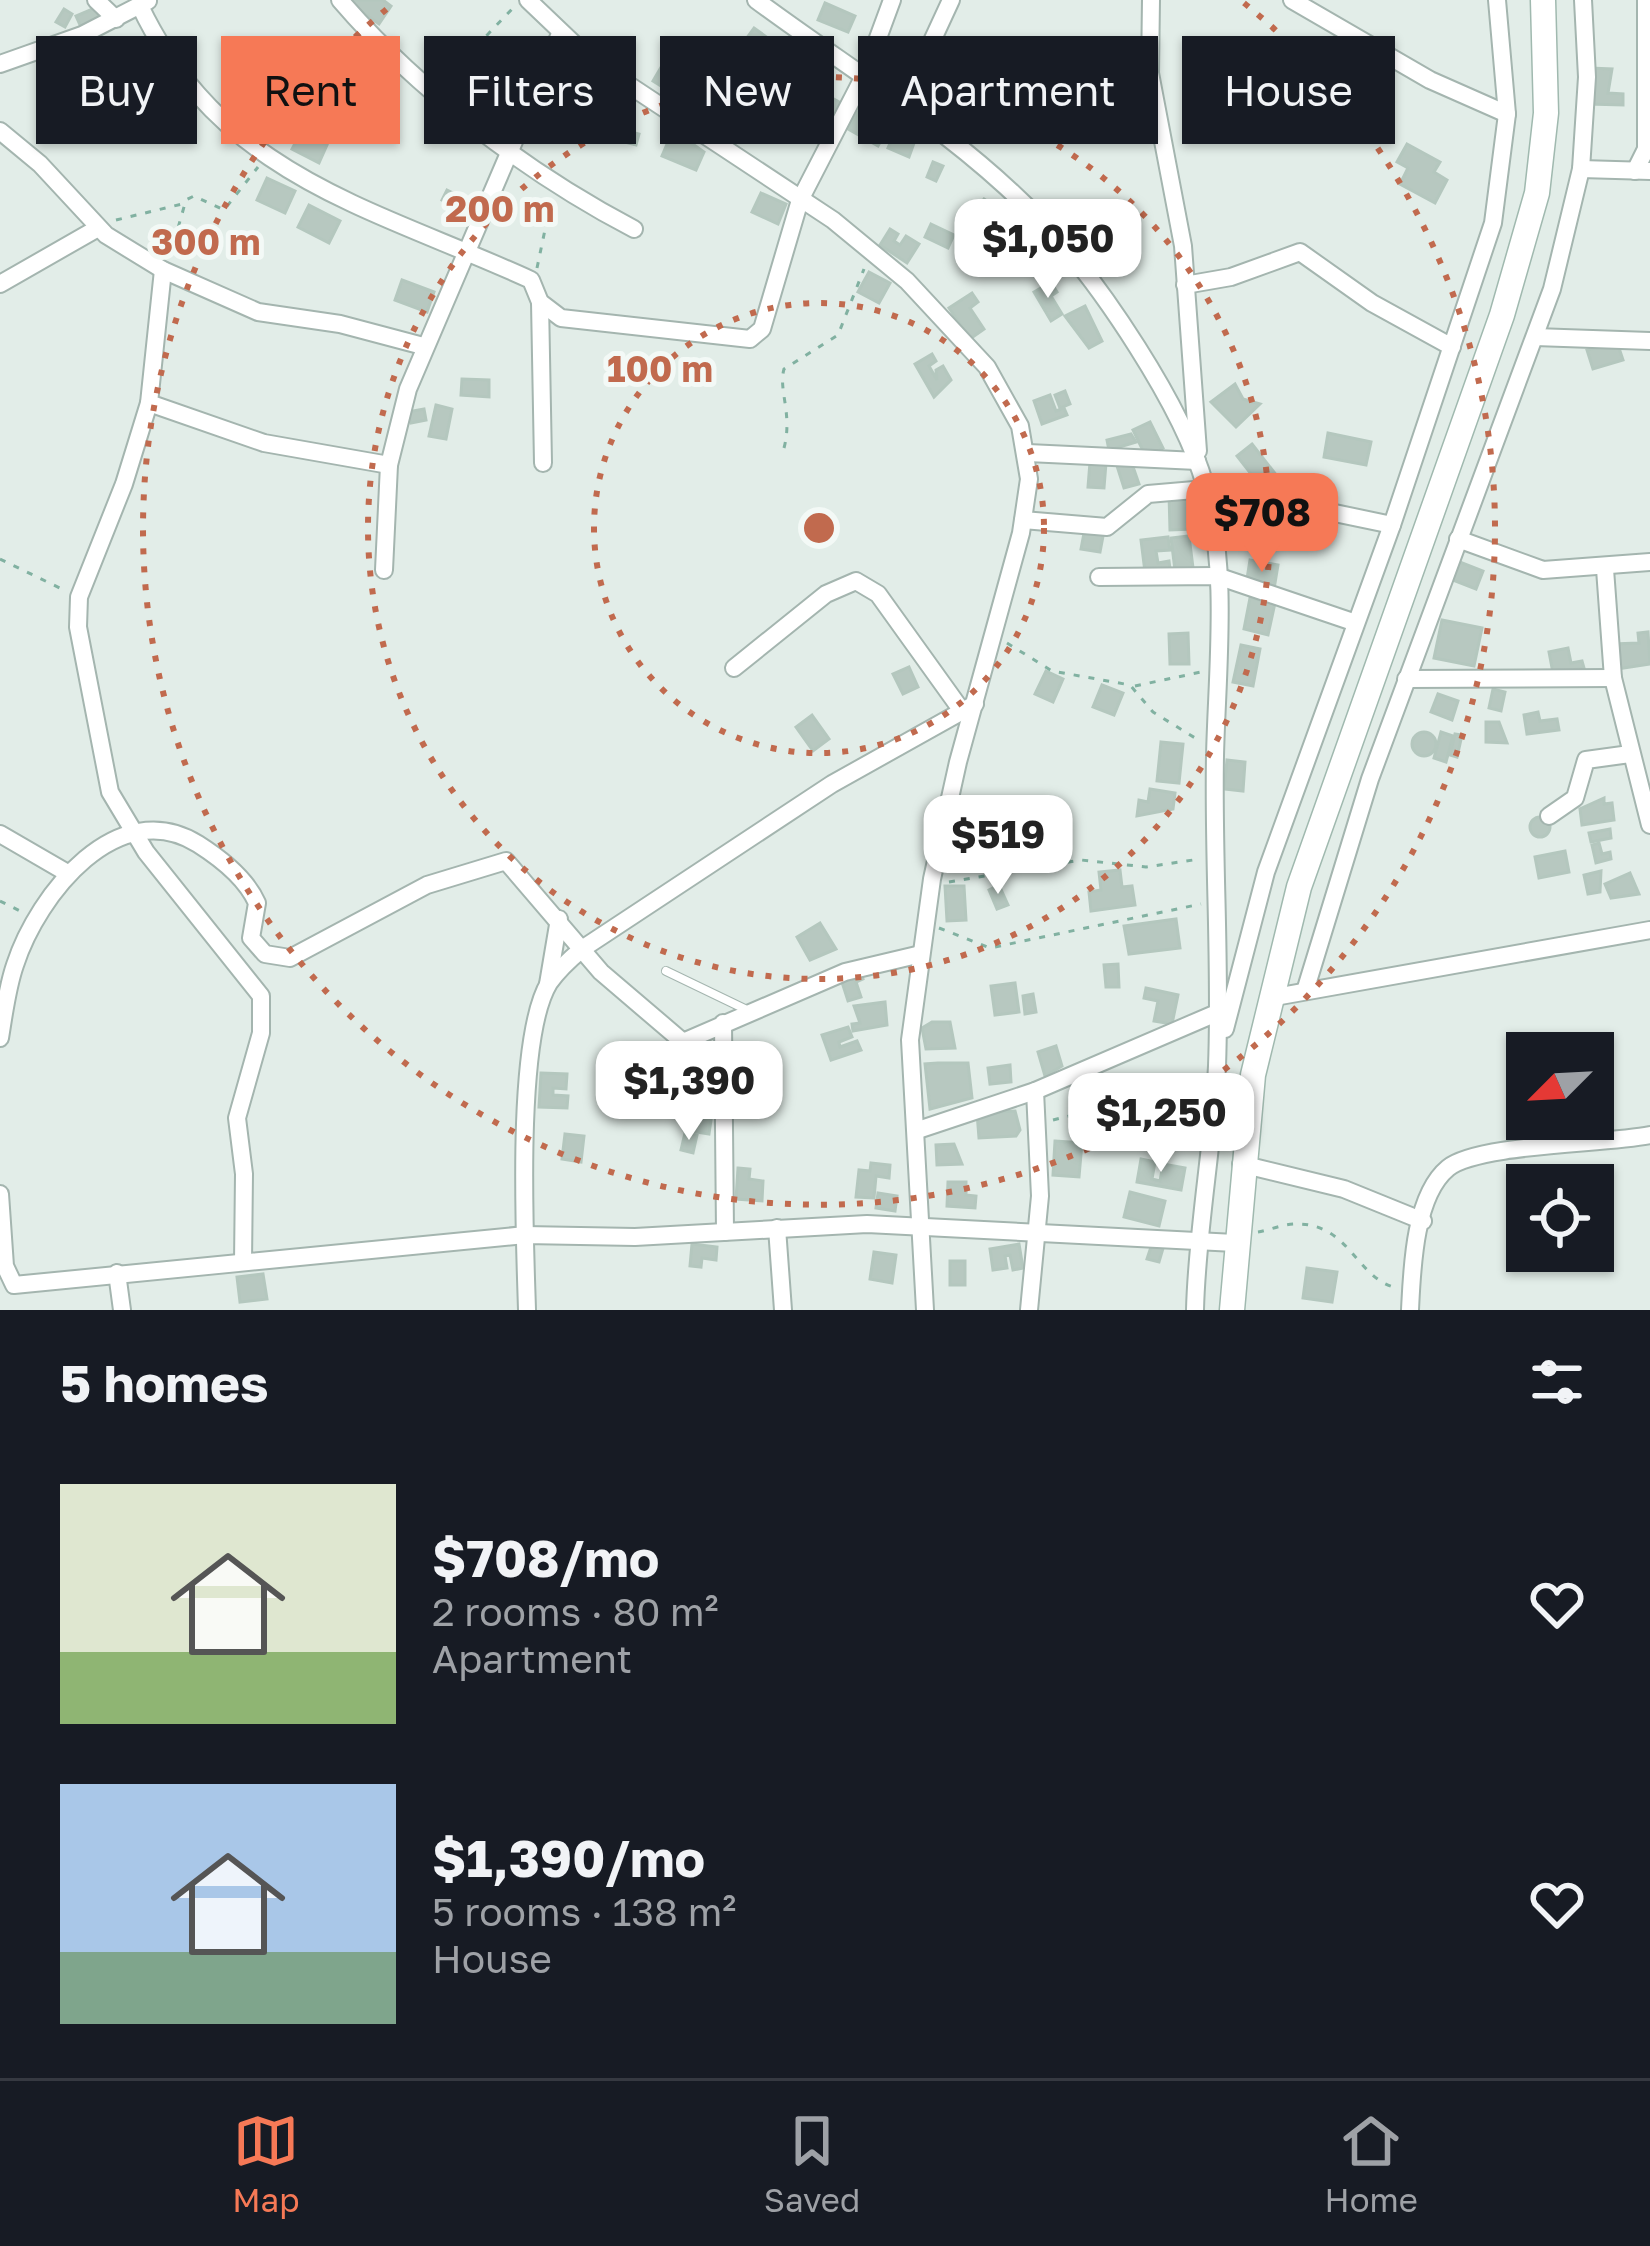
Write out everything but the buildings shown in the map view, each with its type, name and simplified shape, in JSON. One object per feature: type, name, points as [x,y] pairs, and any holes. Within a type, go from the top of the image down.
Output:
[{"type":"main road","points":[[1232,1310],[1241,1165],[1269,998],[1299,887],[1502,315],[1537,193],[1546,113],[1543,0]]},
{"type":"street","points":[[96,0],[116,19]]},
{"type":"street","points":[[340,0],[369,34],[424,80]]},
{"type":"street","points":[[524,0],[591,60],[871,250],[936,308],[987,367],[1008,400],[1028,453],[1023,520],[997,634],[968,707],[932,879],[910,1040],[925,1310]]},
{"type":"street","points":[[756,0],[858,72]]},
{"type":"street","points":[[879,36],[892,0]]},
{"type":"street","points":[[934,36],[951,0]]},
{"type":"street","points":[[1151,0],[1150,73],[1171,166],[1198,463]]},
{"type":"street","points":[[1292,0],[1430,80],[1507,114]]},
{"type":"street","points":[[1217,1059],[1266,872],[1392,525],[1492,223],[1507,114],[1497,0]]},
{"type":"street","points":[[1306,988],[1332,894],[1406,679],[1535,338],[1582,169],[1583,0]]},
{"type":"street","points":[[1582,169],[1643,171],[1646,0]]},
{"type":"street","points":[[0,64],[116,19],[144,3],[180,74],[267,156],[351,206],[531,280],[540,302],[543,464]]},
{"type":"street","points":[[384,570],[389,465],[423,346],[560,34]]},
{"type":"street","points":[[540,302],[573,321],[755,337],[762,329],[800,200],[858,88]]},
{"type":"street","points":[[0,131],[40,164],[98,227],[163,270],[258,312],[340,324],[423,346]]},
{"type":"street","points":[[502,144],[560,189],[634,229]]},
{"type":"street","points":[[950,144],[1047,226],[1138,354],[1198,463],[1206,487],[1216,576],[1214,902],[1219,1012],[1214,1115],[1197,1240],[1195,1310]]},
{"type":"street","points":[[0,284],[98,227]]},
{"type":"street","points":[[1185,285],[1241,274],[1300,252],[1372,303],[1452,347]]},
{"type":"street","points":[[163,270],[149,403],[124,484],[79,597],[78,627],[99,728],[100,762],[130,830],[261,996],[261,1033],[237,1118],[244,1174],[243,1262]]},
{"type":"street","points":[[1535,338],[1650,341]]},
{"type":"street","points":[[149,403],[264,442],[389,465]]},
{"type":"street","points":[[1028,453],[1198,463]]},
{"type":"street","points":[[1023,520],[1107,527],[1148,494],[1206,487],[1392,525]]},
{"type":"street","points":[[1458,539],[1543,570],[1605,569],[1650,562]]},
{"type":"street","points":[[1605,569],[1613,678],[1630,754],[1644,778],[1650,826]]},
{"type":"street","points":[[1099,577],[1216,576],[1353,622]]},
{"type":"street","points":[[734,668],[786,623],[856,580],[878,594],[968,707]]},
{"type":"street","points":[[1406,679],[1613,678]]},
{"type":"street","points":[[548,985],[582,949],[832,784],[968,707]]},
{"type":"street","points":[[1549,816],[1575,798],[1586,760],[1630,754]]},
{"type":"street","points":[[0,1038],[15,964],[36,919],[69,874],[130,830],[180,833],[224,862],[257,902],[251,938],[265,954],[278,958],[305,953],[427,885],[496,861],[516,868],[582,949],[676,1038],[689,1042],[748,1010],[845,971],[921,954]]},
{"type":"street","points":[[0,834],[69,874]]},
{"type":"street","points":[[527,1310],[526,1111],[535,1036],[559,919]]},
{"type":"street","points":[[1269,998],[1650,930]]},
{"type":"street","points":[[918,1130],[1035,1091],[1219,1012]]},
{"type":"street","points":[[723,1023],[724,1232]]},
{"type":"street","points":[[1029,1310],[1037,1232],[1035,1091]]},
{"type":"street","points":[[1410,1310],[1423,1221],[1435,1184],[1459,1161],[1650,1135]]},
{"type":"street","points":[[1241,1165],[1344,1189],[1423,1221]]},
{"type":"street","points":[[0,1194],[8,1281],[23,1285],[525,1235],[923,1225],[1197,1240],[1236,1237]]},
{"type":"street","points":[[777,1228],[783,1310]]},
{"type":"street","points":[[117,1273],[122,1310]]},
{"type":"lane","points":[[666,971],[748,1010]]},
{"type":"path","points":[[488,36],[524,0]]},
{"type":"path","points":[[98,227],[158,207],[184,204],[194,196],[224,210],[267,156]]},
{"type":"path","points":[[531,280],[547,240],[549,207],[560,189]]},
{"type":"path","points":[[163,270],[184,204]]},
{"type":"path","points":[[784,448],[790,417],[784,369],[838,334],[871,250]]},
{"type":"path","points":[[0,559],[79,597]]},
{"type":"path","points":[[997,634],[1052,671],[1133,687],[1174,674],[1217,670]]},
{"type":"path","points":[[1133,687],[1153,712],[1216,749]]},
{"type":"path","points":[[932,879],[962,882],[1081,860],[1146,867],[1214,856]]},
{"type":"path","points":[[0,901],[36,919]]},
{"type":"path","points":[[925,924],[990,947],[1214,902]]},
{"type":"path","points":[[1036,1125],[1106,1107],[1156,1121],[1214,1115]]},
{"type":"path","points":[[1236,1237],[1295,1224],[1324,1231],[1351,1247],[1384,1285],[1411,1290]]}]
